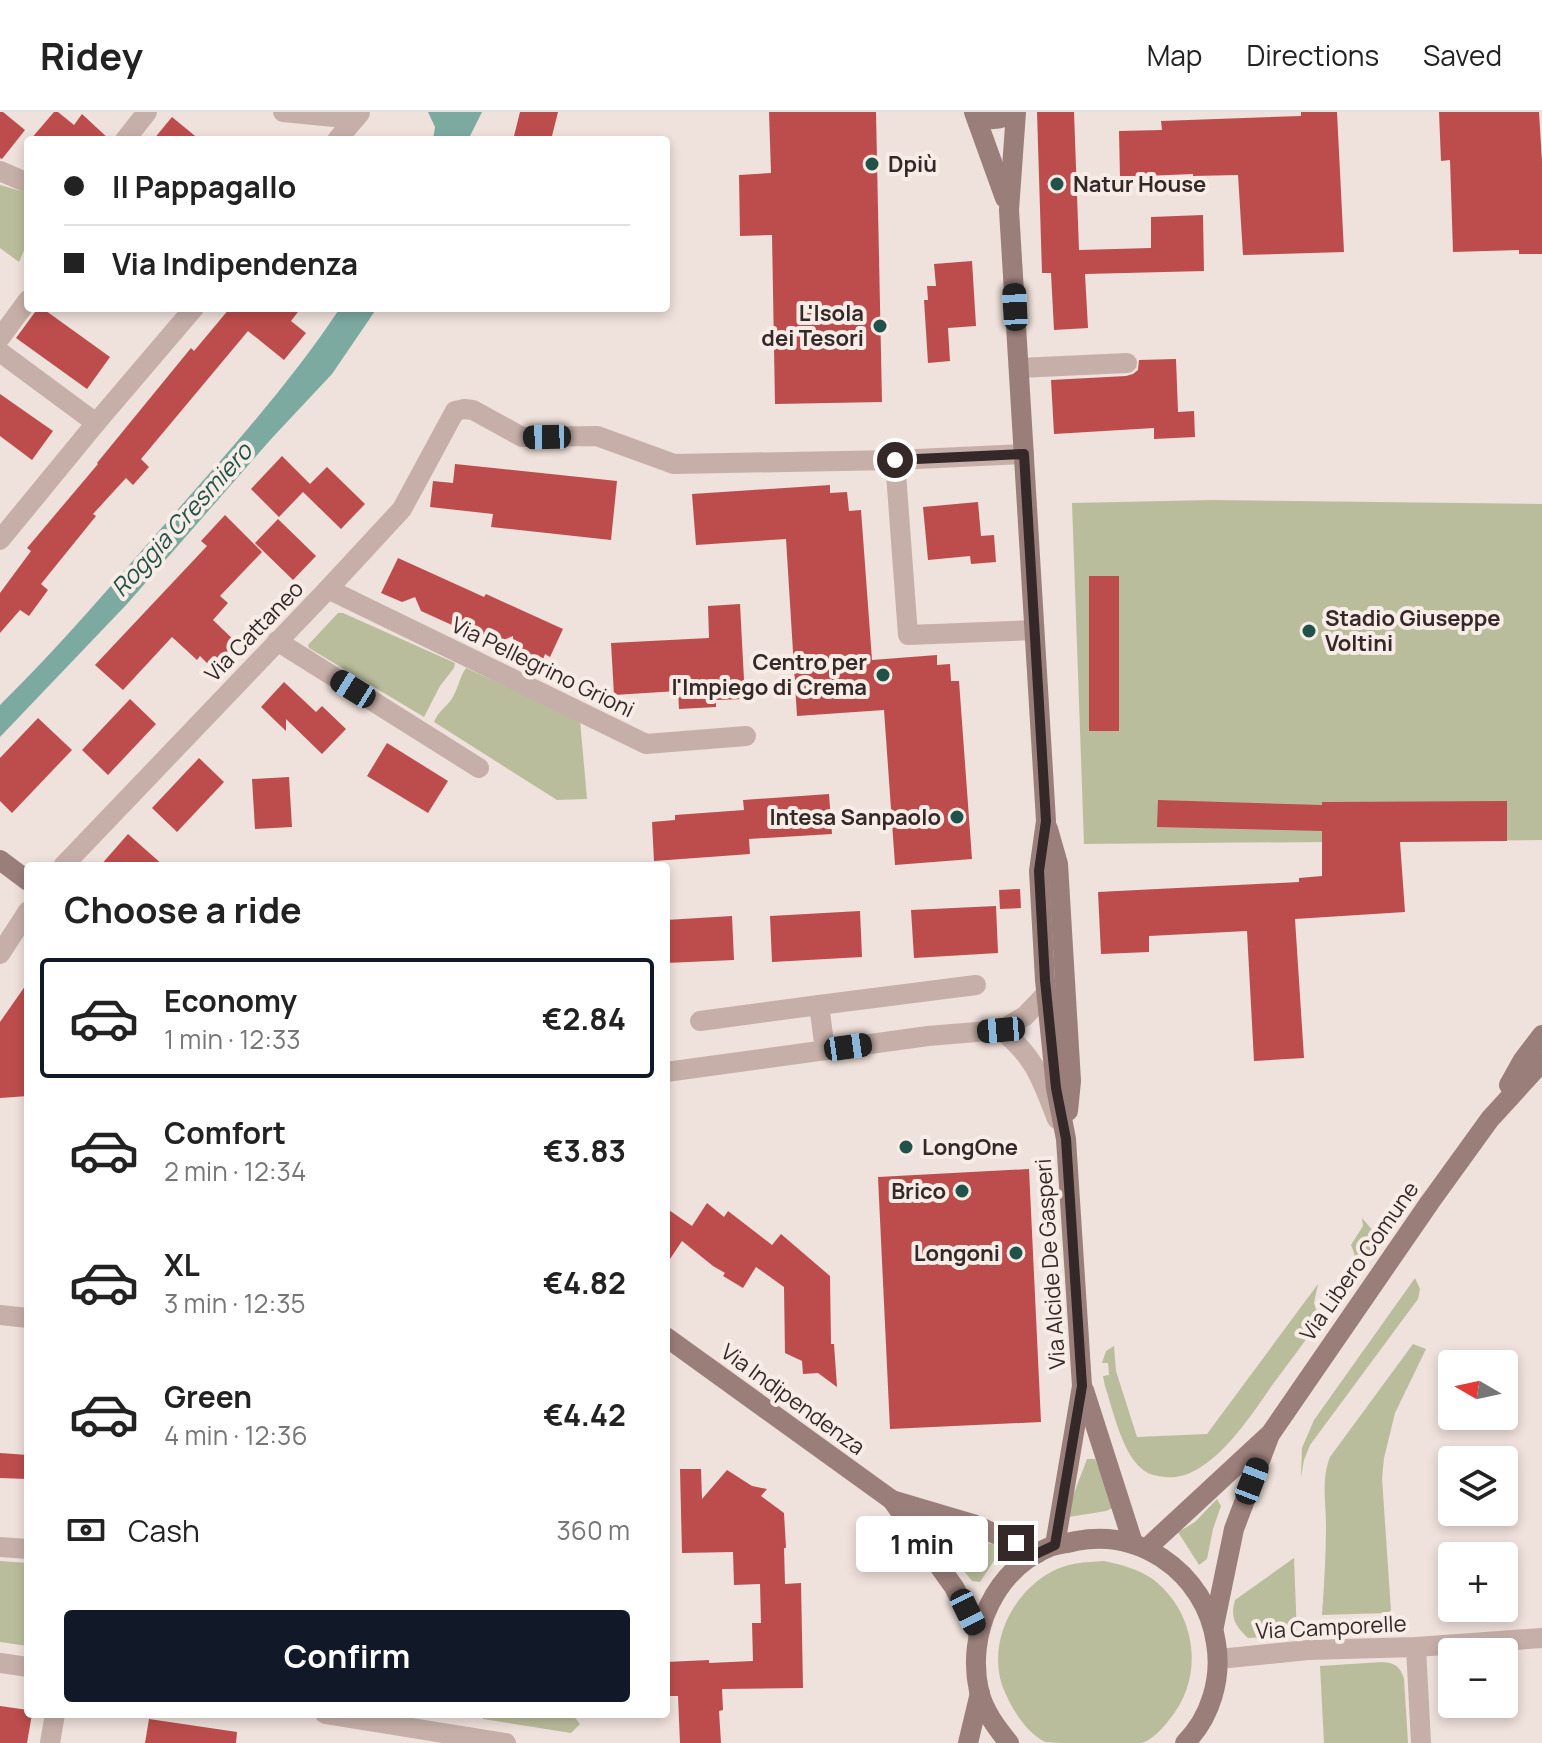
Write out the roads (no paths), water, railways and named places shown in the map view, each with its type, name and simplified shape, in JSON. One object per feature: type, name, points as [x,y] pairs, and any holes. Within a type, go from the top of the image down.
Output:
[{"type":"street","points":[[128,136],[147,112]]},
{"type":"street","points":[[283,112],[358,116]]},
{"type":"street","points":[[974,112],[987,119],[1003,118],[1014,112]]},
{"type":"street","name":"Via Alcide De Gasperi","points":[[974,112],[1009,210]]},
{"type":"street","name":"Via Alcide De Gasperi","points":[[1014,112],[1009,210],[1046,821],[1039,871],[1046,994],[1056,1088],[1066,1139],[1082,1386],[1046,1549]]},
{"type":"street","points":[[340,136],[358,116]]},
{"type":"street","points":[[0,171],[24,181]]},
{"type":"street","points":[[0,338],[24,305]]},
{"type":"street","points":[[0,540],[8,517],[96,423],[191,312]]},
{"type":"street","points":[[0,352],[96,423]]},
{"type":"street","points":[[1019,368],[1127,363]]},
{"type":"street","name":"Via Cattaneo","points":[[67,862],[402,509],[455,411],[473,410],[522,437],[597,436],[674,464],[895,460]]},
{"type":"street","points":[[1024,454],[895,460],[908,635],[1034,630]]},
{"type":"street","name":"Via Pellegrino Grioni","points":[[328,589],[646,744],[746,736]]},
{"type":"street","points":[[277,641],[479,768]]},
{"type":"street","name":"Via Alcide De Gasperi","points":[[1046,821],[1059,879],[1071,1081],[1066,1139]]},
{"type":"street","points":[[0,860],[24,878]]},
{"type":"street","points":[[0,954],[24,917]]},
{"type":"street","points":[[700,1021],[976,985]]},
{"type":"street","points":[[670,1071],[928,1036],[1001,1030],[1025,1016],[1046,994]]},
{"type":"street","points":[[819,1005],[825,1050]]},
{"type":"street","points":[[1001,1030],[1019,1044],[1035,1064],[1066,1139]]},
{"type":"street","name":"Via Libero Comune","points":[[1490,1119],[1523,1060],[1542,1035]]},
{"type":"street","name":"Via Libero Comune","points":[[1214,1626],[1234,1529],[1271,1433],[1403,1239],[1490,1119],[1542,1062]]},
{"type":"street","points":[[0,1315],[24,1318]]},
{"type":"street","name":"Via Indipendenza","points":[[670,1340],[892,1500],[954,1587],[978,1633]]},
{"type":"street","name":"Via Alcide De Gasperi","points":[[1082,1386],[1140,1546]]},
{"type":"street","name":"Via Libero Comune","points":[[1140,1546],[1271,1433]]},
{"type":"street","name":"Via Indipendenza","points":[[892,1500],[1046,1549]]},
{"type":"street","points":[[1009,1743],[993,1723],[980,1693],[975,1663],[978,1633],[990,1601],[1011,1574],[1046,1549],[1094,1538],[1140,1546],[1177,1568],[1199,1594],[1214,1626],[1219,1659],[1215,1686],[1207,1712],[1185,1743]]},
{"type":"street","points":[[0,1547],[24,1549]]},
{"type":"street","name":"Via Camporelle","points":[[1219,1659],[1308,1650],[1416,1647],[1542,1638]]},
{"type":"street","points":[[1416,1647],[1421,1743]]},
{"type":"street","points":[[0,1663],[24,1666]]},
{"type":"street","points":[[968,1743],[980,1693]]},
{"type":"street","points":[[50,1743],[54,1718]]},
{"type":"street","points":[[350,1718],[506,1743]]},
{"type":"water","points":[[428,112],[482,112],[470,136],[434,136],[435,127]]},
{"type":"water","name":"Roggia Cresmiero","points":[[337,312],[374,312],[332,374],[127,604],[0,737],[0,705],[88,612],[238,441],[302,362]]},
{"type":"place","name":"Dpiù","points":[[872,164]]},
{"type":"place","name":"Natur House","points":[[1057,184]]},
{"type":"place","name":"L'Isola dei Tesori","points":[[880,326]]},
{"type":"place","name":"Stadio Giuseppe Voltini","points":[[1309,631]]},
{"type":"place","name":"Centro per l'Impiego di Crema","points":[[883,675]]},
{"type":"place","name":"Intesa Sanpaolo","points":[[957,817]]},
{"type":"place","name":"LongOne","points":[[906,1147]]},
{"type":"place","name":"Brico","points":[[962,1191]]},
{"type":"place","name":"Longoni","points":[[1016,1253]]}]
